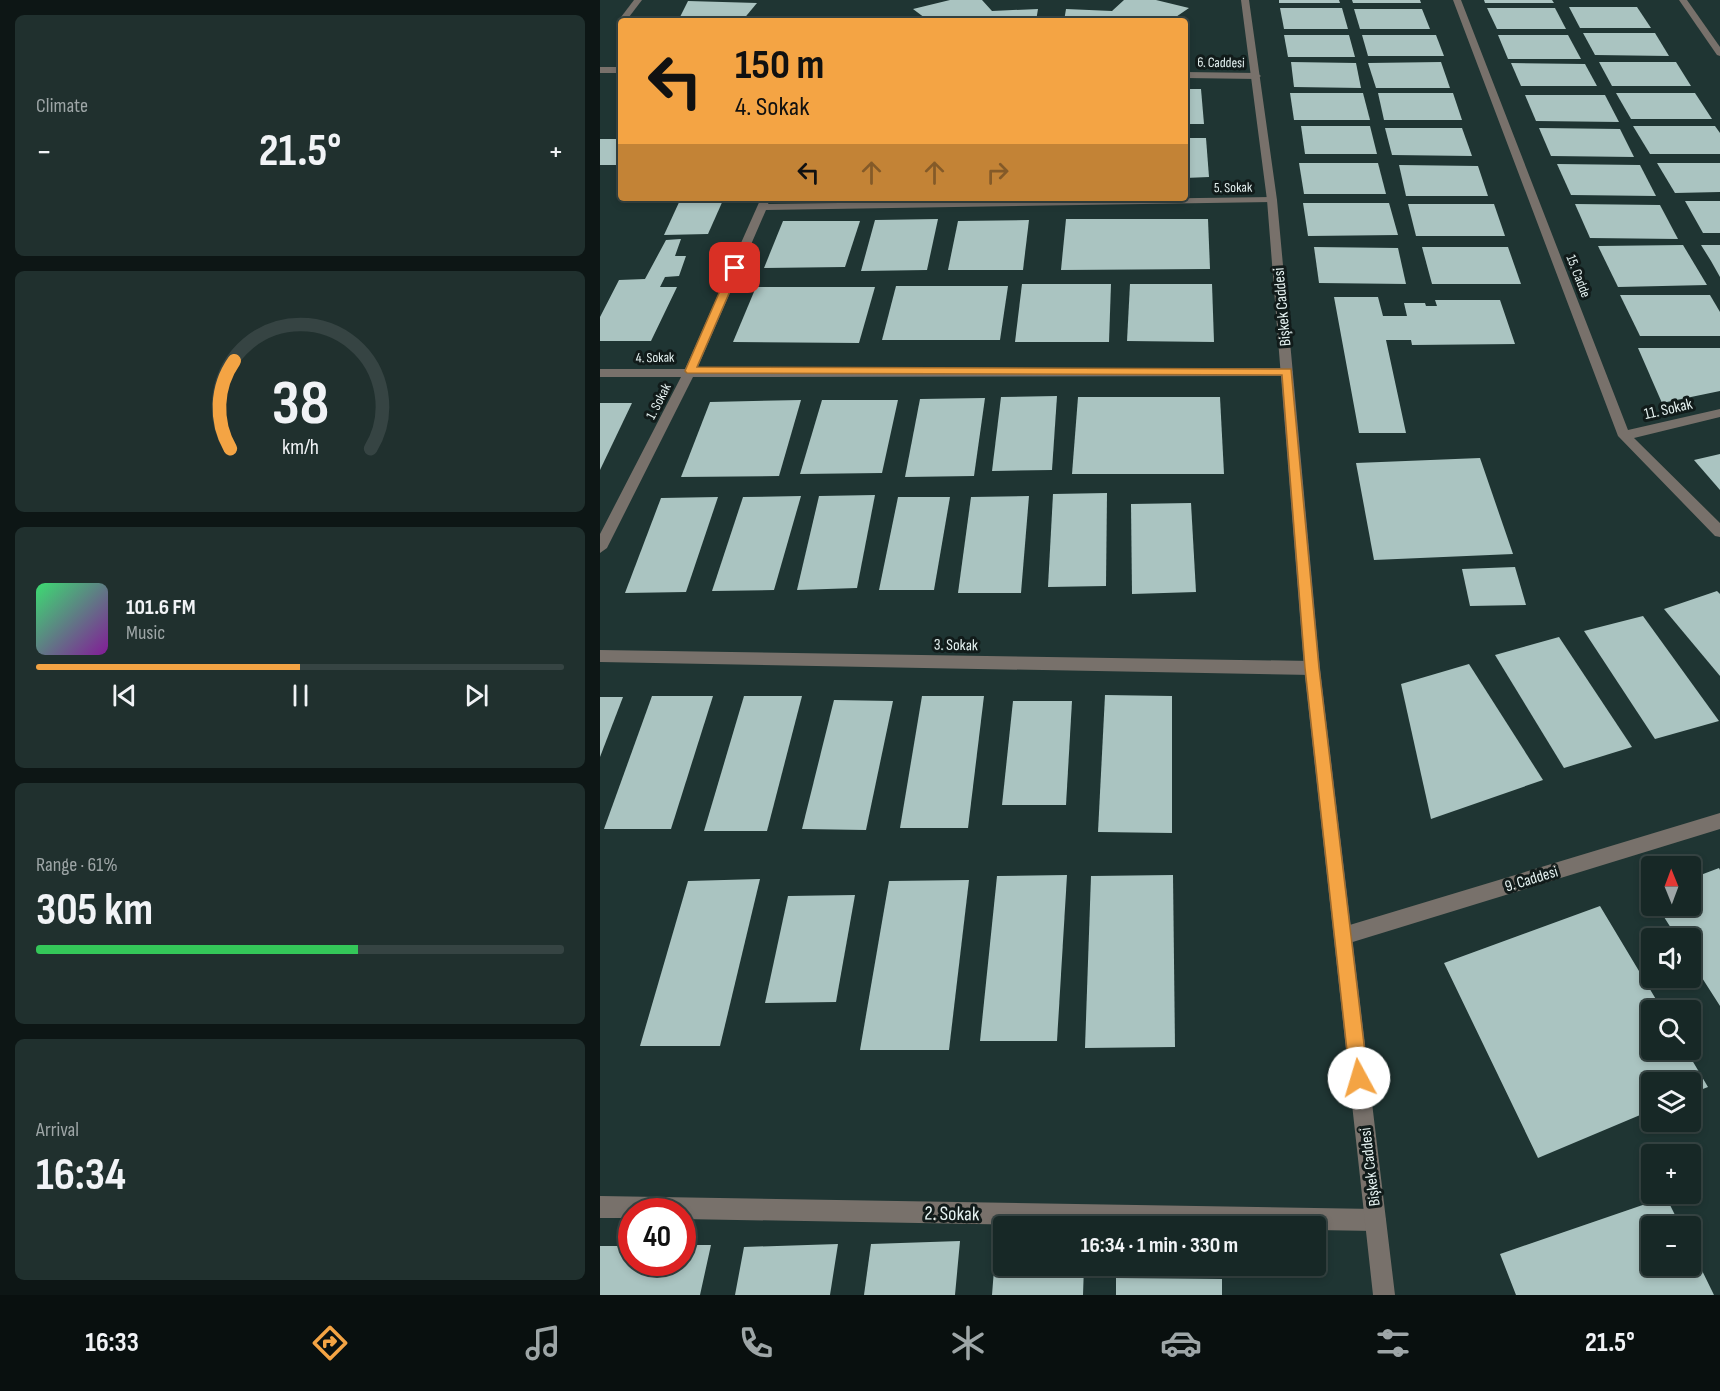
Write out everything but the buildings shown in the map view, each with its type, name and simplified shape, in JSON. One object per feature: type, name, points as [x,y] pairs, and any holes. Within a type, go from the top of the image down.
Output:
[{"type":"street","points":[[625,18],[638,0]]},
{"type":"street","name":"Bişkek Caddesi","points":[[1245,0],[1272,200],[1312,668],[1384,1295]]},
{"type":"street","name":"15. Cadde","points":[[1457,0],[1624,436],[1720,531]]},
{"type":"street","points":[[1683,0],[1720,53]]},
{"type":"street","points":[[600,70],[618,70]]},
{"type":"street","name":"6. Caddesi","points":[[1188,75],[1257,76]]},
{"type":"street","name":"5. Sokak","points":[[1188,200],[1272,200]]},
{"type":"street","name":"5. Sokak","points":[[764,202],[1018,201]]},
{"type":"street","name":"1. Sokak","points":[[600,548],[690,371],[764,202]]},
{"type":"street","name":"4. Sokak","points":[[600,372],[1287,372]]},
{"type":"street","name":"11. Sokak","points":[[1624,436],[1720,413]]},
{"type":"street","name":"3. Sokak","points":[[600,656],[1312,668]]},
{"type":"street","name":"9. Caddesi","points":[[1342,936],[1720,821]]},
{"type":"street","name":"2. Sokak","points":[[600,1207],[1375,1220]]},
{"type":"route","points":[[735,268],[690,371],[1287,372],[1312,668],[1359,1078]]}]
